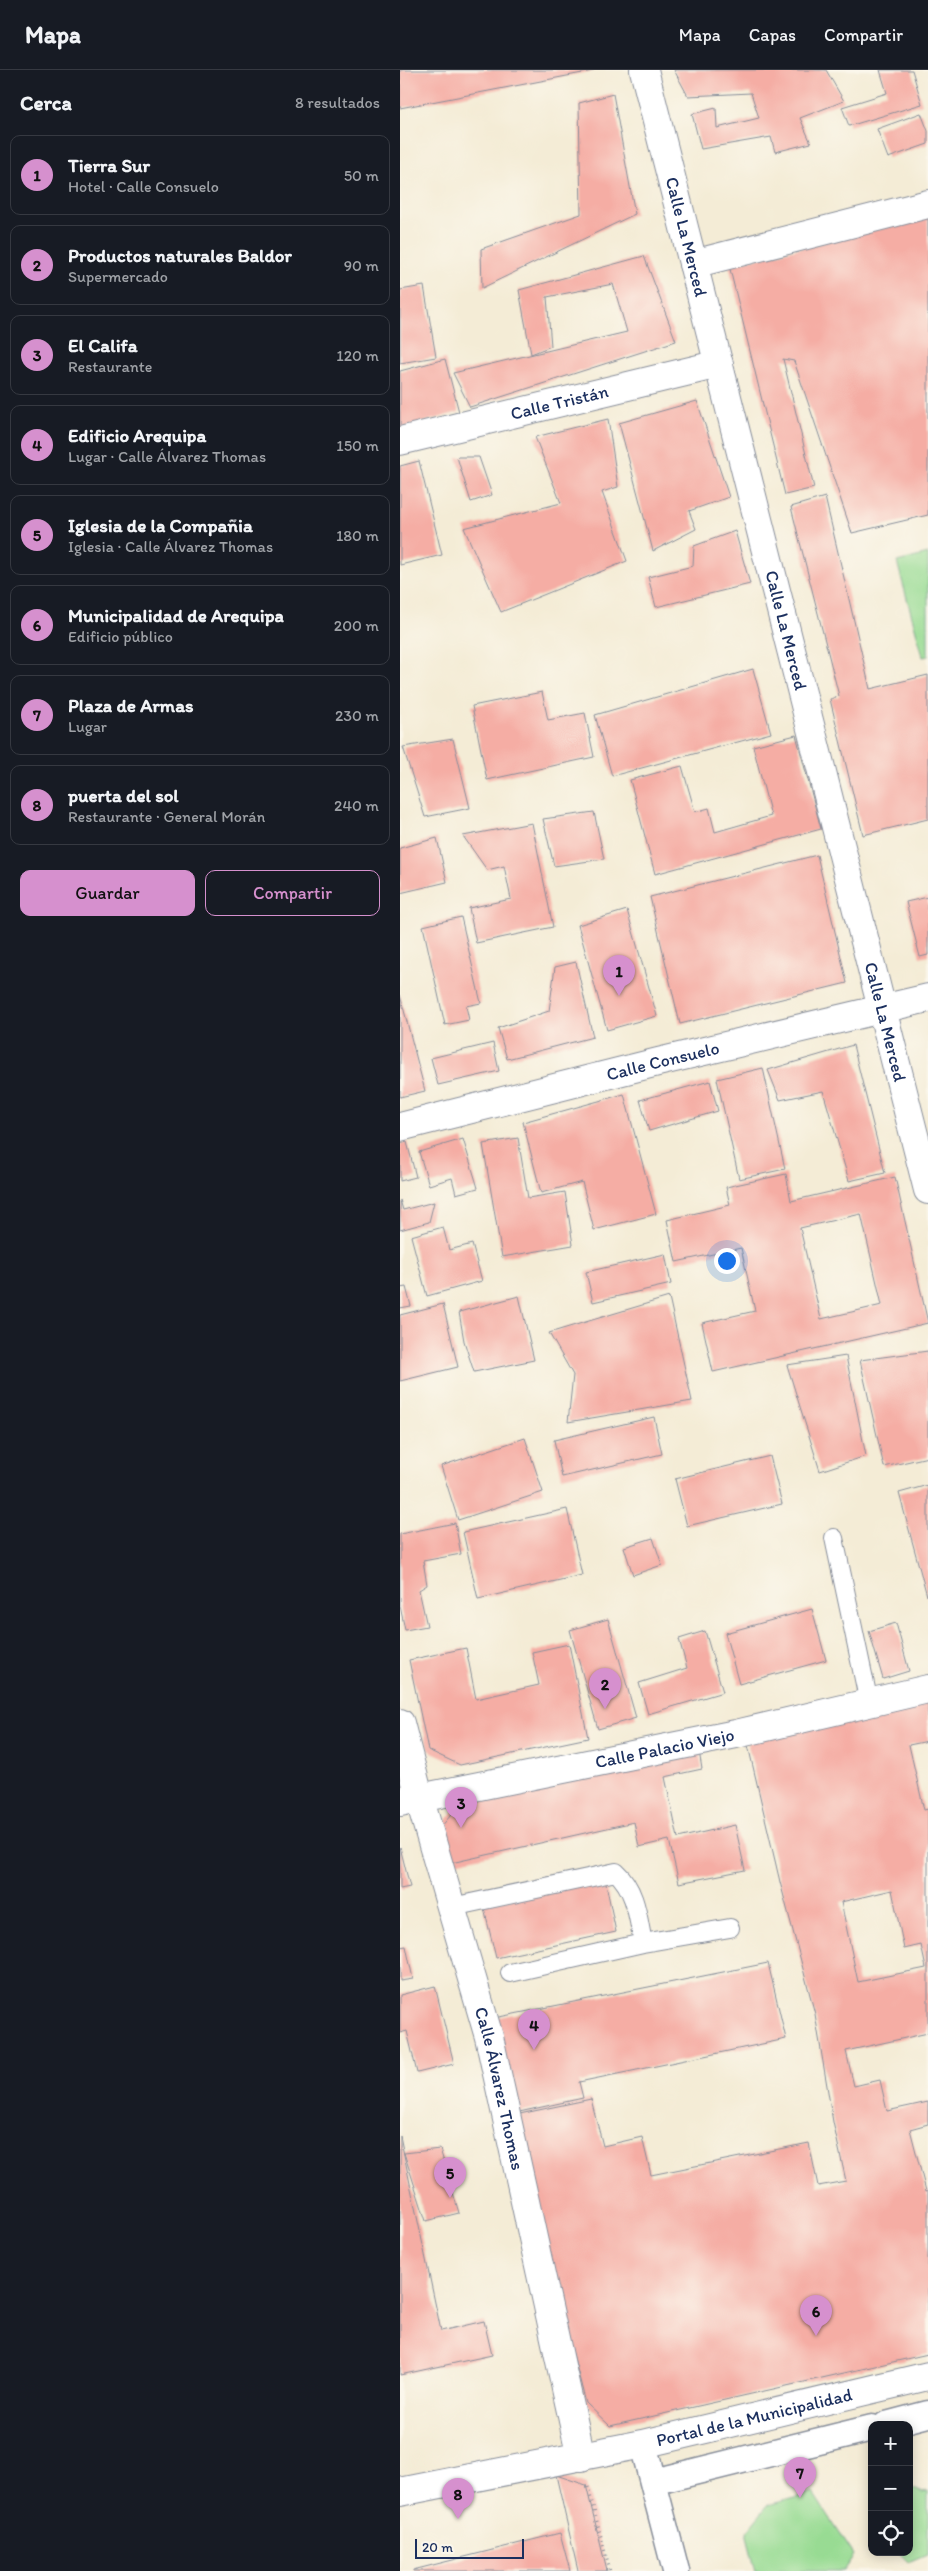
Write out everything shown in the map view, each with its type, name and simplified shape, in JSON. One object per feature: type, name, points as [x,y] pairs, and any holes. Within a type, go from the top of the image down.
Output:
[{"type":"street","name":"Calle La Merced","points":[[644,70],[928,1190]]},
{"type":"street","points":[[693,264],[928,204]]},
{"type":"street","name":"Calle Tristán","points":[[400,441],[720,364]]},
{"type":"street","name":"Calle Consuelo","points":[[400,1127],[661,1070],[928,998]]},
{"type":"street","name":"Calle Palacio Viejo","points":[[409,1800],[736,1734],[928,1689]]},
{"type":"street","name":"Calle Álvarez Thomas","points":[[400,1723],[409,1800],[452,1907],[489,2037],[581,2457]]},
{"type":"street","name":"Portal de la Municipalidad","points":[[400,2492],[643,2444],[928,2376]]},
{"type":"street","points":[[901,2421],[928,2414]]},
{"type":"street","points":[[653,2482],[868,2429]]},
{"type":"street","points":[[643,2444],[676,2571]]},
{"type":"lane","points":[[834,1538],[869,1703]]},
{"type":"lane","points":[[452,1907],[616,1872],[626,1881],[634,1898],[643,1944]]},
{"type":"lane","points":[[510,1973],[643,1944],[730,1928]]},
{"type":"path","points":[[581,2457],[610,2571]]},
{"type":"green space","points":[[928,554],[928,656],[923,657],[897,562]]},
{"type":"green space","points":[[913,2489],[922,2493],[928,2492],[928,2555],[909,2563],[902,2556],[913,2556]]},
{"type":"green space","points":[[813,2493],[854,2555],[843,2571],[756,2571],[746,2532],[768,2505]]},
{"type":"building","points":[[400,70],[593,70],[593,71],[400,108]]},
{"type":"building","points":[[674,70],[826,70],[844,101],[800,118],[811,143],[775,152],[771,137],[701,149],[692,114],[716,108],[717,128],[759,118],[751,93],[688,96]]},
{"type":"building","points":[[880,70],[912,70],[922,104],[849,126],[842,107],[887,93]]},
{"type":"building","points":[[613,94],[635,214],[482,288],[481,249],[581,214],[579,103]]},
{"type":"building","points":[[921,113],[928,131],[928,144],[888,158],[877,129]]},
{"type":"building","points":[[928,217],[928,515],[852,533],[794,361],[783,359],[814,488],[785,495],[729,265]]},
{"type":"building","points":[[644,256],[676,341],[470,407],[453,373],[627,332],[613,284],[547,297],[551,346],[531,354],[519,290]]},
{"type":"building","points":[[424,286],[436,357],[400,363],[400,290]]},
{"type":"building","points":[[445,359],[459,412],[400,429],[400,371]]},
{"type":"building","points":[[697,401],[729,497],[689,511],[696,529],[653,551],[619,423]]},
{"type":"building","points":[[608,419],[618,487],[602,492],[627,561],[501,612],[464,528],[561,503],[535,437]]},
{"type":"building","points":[[457,457],[479,457],[492,495],[471,502]]},
{"type":"building","points":[[419,461],[442,555],[400,565],[400,466]]},
{"type":"building","points":[[825,497],[870,689],[928,675],[928,819],[863,835],[830,699],[839,696],[791,507]]},
{"type":"building","points":[[735,531],[750,584],[656,607],[648,577],[693,566],[694,546]]},
{"type":"building","points":[[753,669],[771,733],[612,776],[595,715]]},
{"type":"building","points":[[542,692],[548,720],[585,713],[594,757],[487,780],[472,706]]},
{"type":"building","points":[[796,735],[821,829],[655,874],[630,780],[682,766],[695,812],[709,808],[715,832],[771,816],[753,746]]},
{"type":"building","points":[[453,739],[470,808],[425,817],[403,747]]},
{"type":"building","points":[[594,812],[604,859],[554,866],[543,819]]},
{"type":"building","points":[[532,823],[553,927],[476,943],[469,908],[511,899],[504,866],[487,870],[463,836]]},
{"type":"building","points":[[437,838],[447,882],[400,893],[400,848]]},
{"type":"building","points":[[817,855],[847,983],[680,1024],[650,897]]},
{"type":"building","points":[[928,897],[928,955],[920,957],[906,902]]},
{"type":"building","points":[[627,910],[657,1016],[607,1030],[578,925]]},
{"type":"building","points":[[461,917],[481,1003],[466,1006],[469,1020],[445,1025],[423,926]]},
{"type":"building","points":[[576,962],[593,1037],[507,1059],[498,1028],[549,1011],[555,967]]},
{"type":"building","points":[[400,995],[425,1091],[400,1097]]},
{"type":"building","points":[[493,1043],[499,1071],[438,1085],[431,1058]]},
{"type":"building","points":[[853,1045],[885,1173],[849,1181],[823,1091],[780,1100],[768,1070]]},
{"type":"building","points":[[763,1068],[785,1169],[739,1179],[717,1079]]},
{"type":"building","points":[[710,1081],[718,1111],[649,1131],[640,1100]]},
{"type":"building","points":[[624,1094],[656,1214],[594,1230],[582,1182],[541,1193],[523,1122]]},
{"type":"building","points":[[518,1138],[528,1198],[565,1192],[573,1245],[502,1257],[483,1144]]},
{"type":"building","points":[[463,1139],[478,1188],[456,1194],[452,1178],[429,1185],[419,1152]]},
{"type":"building","points":[[407,1142],[416,1177],[400,1181],[400,1144]]},
{"type":"building","points":[[786,1174],[791,1201],[895,1177],[928,1323],[713,1372],[702,1323],[755,1311],[741,1248],[676,1262],[667,1220],[730,1205],[726,1187]],"holes":[[[861,1214],[882,1305],[821,1319],[800,1228]]]},
{"type":"building","points":[[400,1200],[403,1210],[434,1202],[429,1222],[400,1230]]},
{"type":"building","points":[[443,1227],[449,1250],[472,1244],[482,1281],[427,1296],[411,1236]]},
{"type":"building","points":[[665,1254],[671,1284],[593,1302],[586,1272]]},
{"type":"building","points":[[406,1287],[411,1306],[400,1308],[400,1288]]},
{"type":"building","points":[[519,1296],[534,1360],[474,1372],[464,1341],[459,1312]]},
{"type":"building","points":[[669,1297],[692,1401],[568,1422],[573,1375],[549,1333]]},
{"type":"building","points":[[443,1304],[458,1367],[400,1381],[400,1315]]},
{"type":"building","points":[[928,1351],[928,1457],[884,1467],[860,1360]]},
{"type":"building","points":[[846,1356],[866,1456],[820,1471],[787,1365]]},
{"type":"building","points":[[654,1417],[662,1454],[562,1477],[554,1440]]},
{"type":"building","points":[[525,1438],[543,1492],[458,1520],[441,1466]]},
{"type":"building","points":[[770,1456],[782,1504],[687,1526],[675,1479]]},
{"type":"building","points":[[928,1485],[928,1596],[927,1596],[899,1493]]},
{"type":"building","points":[[567,1509],[582,1575],[478,1599],[463,1532]]},
{"type":"building","points":[[455,1523],[461,1554],[423,1561],[427,1585],[419,1590],[427,1626],[405,1630],[400,1606],[400,1534]]},
{"type":"building","points":[[653,1538],[662,1565],[633,1575],[624,1547]]},
{"type":"building","points":[[812,1609],[826,1660],[739,1684],[725,1633]]},
{"type":"building","points":[[608,1619],[636,1718],[598,1729],[570,1630]]},
{"type":"building","points":[[896,1623],[909,1671],[883,1679],[869,1631]]},
{"type":"building","points":[[705,1631],[723,1692],[648,1714],[639,1683],[687,1668],[679,1639]]},
{"type":"building","points":[[569,1644],[588,1738],[460,1765],[428,1750],[409,1660],[466,1648],[476,1699],[539,1685],[532,1652]]},
{"type":"building","points":[[928,1700],[928,1741],[909,1745],[924,1810],[928,1809],[928,2033],[846,2051],[854,2086],[880,2080],[887,2111],[928,2102],[928,2124],[910,2129],[926,2191],[928,2190],[928,2354],[610,2426],[586,2403],[510,2116],[591,2099],[603,2146],[642,2137],[651,2175],[809,2143],[818,2186],[846,2181],[833,2122],[815,2014],[780,1882],[747,1741]],"holes":[[[892,1890],[904,1949],[921,1945],[926,1968],[858,1982],[841,1902]]]},
{"type":"building","points":[[699,1751],[702,1769],[665,1777],[678,1838],[735,1825],[745,1870],[679,1883],[669,1840],[639,1847],[634,1822],[451,1863],[441,1827],[465,1798]]},
{"type":"building","points":[[400,1847],[410,1887],[400,1889]]},
{"type":"building","points":[[605,1879],[616,1932],[496,1958],[483,1904]]},
{"type":"building","points":[[406,1946],[413,1979],[400,1981],[400,1947]]},
{"type":"building","points":[[768,1963],[786,2039],[579,2082],[583,2098],[510,2114],[489,2019]]},
{"type":"building","points":[[435,1986],[454,2064],[417,2073],[407,2031],[400,2033],[400,1995]]},
{"type":"building","points":[[400,2136],[441,2331],[484,2321],[492,2355],[400,2375]]},
{"type":"building","points":[[440,2149],[459,2213],[426,2221],[404,2153]]},
{"type":"building","points":[[556,2475],[586,2485],[607,2571],[578,2571]]},
{"type":"building","points":[[560,2533],[570,2571],[413,2571],[413,2570]]},
{"type":"place","name":"Tierra Sur","points":[[619,996]]},
{"type":"place","name":"Productos naturales Baldor","points":[[605,1709]]},
{"type":"place","name":"El Califa","points":[[461,1828]]},
{"type":"place","name":"Edificio Arequipa","points":[[534,2050]]},
{"type":"place","name":"Iglesia de la Compañia","points":[[450,2198]]},
{"type":"place","name":"Municipalidad de Arequipa","points":[[816,2336]]},
{"type":"place","name":"Plaza de Armas","points":[[800,2498]]},
{"type":"place","name":"puerta del sol","points":[[458,2519]]}]
